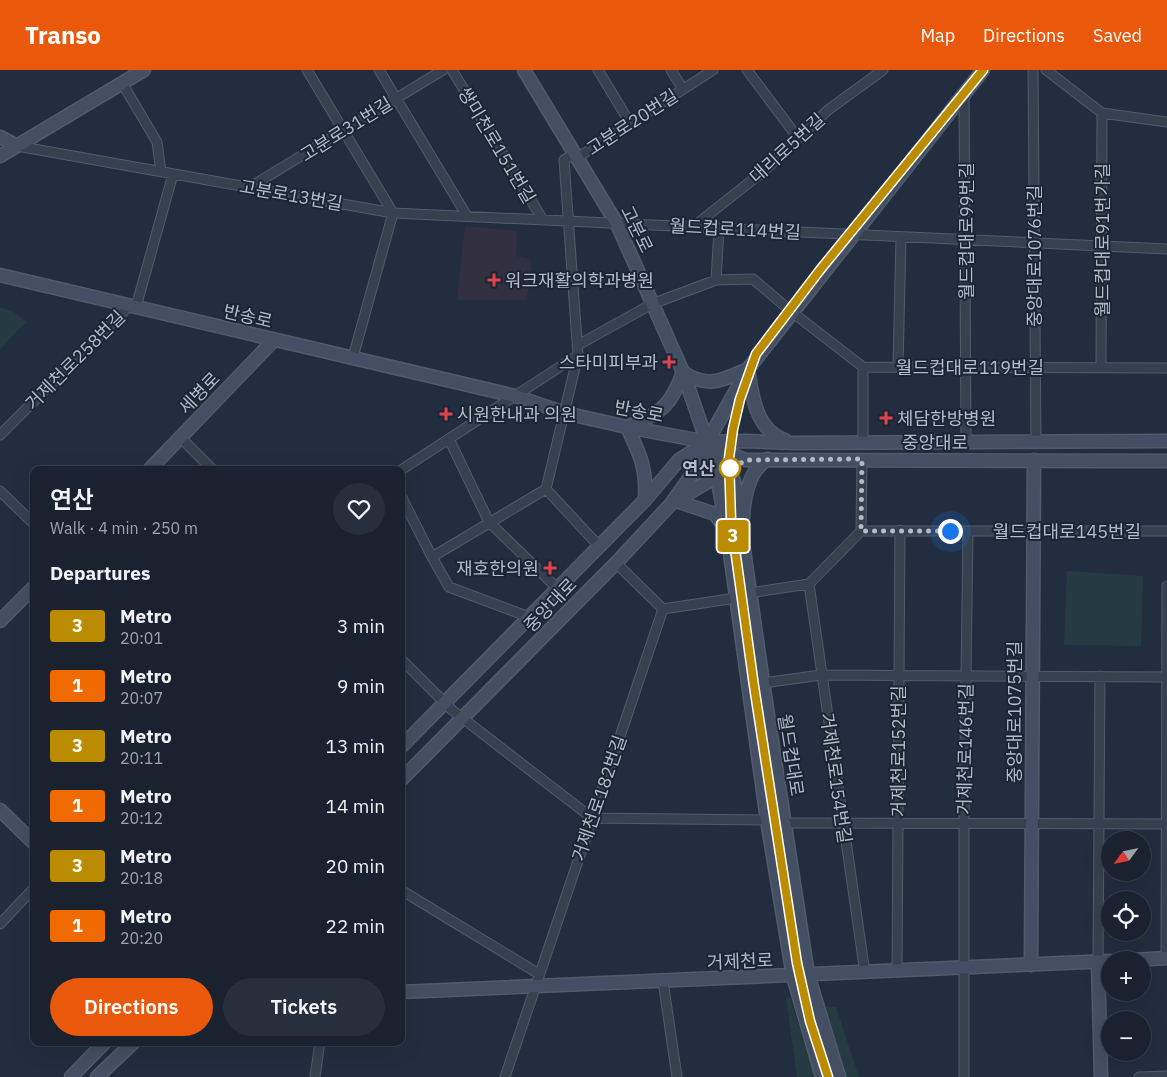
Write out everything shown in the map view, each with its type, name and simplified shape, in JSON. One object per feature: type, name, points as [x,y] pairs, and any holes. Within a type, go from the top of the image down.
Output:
[{"type":"main road","points":[[0,156],[144,70]]},
{"type":"main road","name":"고분로","points":[[524,70],[617,224],[683,372],[707,442]]},
{"type":"main road","points":[[707,442],[748,369],[983,70]]},
{"type":"main road","points":[[0,137],[17,146]]},
{"type":"main road","name":"반송로","points":[[0,275],[515,396],[565,412],[627,427],[707,442]]},
{"type":"main road","name":"세병로","points":[[153,466],[274,340]]},
{"type":"main road","points":[[646,500],[644,467],[627,427],[654,416],[669,402],[678,388],[683,372],[694,380],[705,382],[722,381],[748,369]]},
{"type":"main road","points":[[748,369],[754,406],[763,423],[774,436],[794,443]]},
{"type":"main road","name":"중앙대로","points":[[405,744],[449,706],[529,617],[646,500],[679,460],[707,442],[1167,441]]},
{"type":"main road","name":"중앙대로","points":[[707,442],[746,460],[1167,460]]},
{"type":"main road","name":"중앙대로","points":[[405,776],[464,719],[673,502],[695,470],[707,442]]},
{"type":"main road","name":"월드컵대로","points":[[707,442],[734,481],[749,593],[808,975],[839,1077]]},
{"type":"main road","name":"월드컵대로","points":[[707,442],[726,531],[767,820],[792,976],[822,1077]]},
{"type":"main road","points":[[741,537],[746,493],[757,469],[768,459]]},
{"type":"main road","points":[[673,502],[746,460]]},
{"type":"main road","name":"중앙대로1075번길","points":[[1031,965],[1034,460]]},
{"type":"main road","points":[[673,502],[700,508],[715,514],[726,531]]},
{"type":"main road","points":[[0,621],[30,591]]},
{"type":"main road","points":[[0,810],[30,839]]},
{"type":"main road","points":[[1151,959],[1167,958]]},
{"type":"main road","name":"거제천로","points":[[405,992],[897,972],[1101,961]]},
{"type":"main road","points":[[1101,1077],[1103,1001]]},
{"type":"main road","points":[[72,1077],[102,1046]]},
{"type":"main road","points":[[97,1077],[130,1046]]},
{"type":"street","points":[[307,70],[393,212],[353,358]]},
{"type":"street","points":[[379,70],[467,216]]},
{"type":"street","name":"고분로31번길","points":[[250,187],[443,70]]},
{"type":"street","name":"쌍미천로151번길","points":[[452,70],[543,220]]},
{"type":"street","points":[[598,70],[630,123]]},
{"type":"street","points":[[671,70],[683,89]]},
{"type":"street","name":"고분로20번길","points":[[576,156],[713,70]]},
{"type":"street","points":[[747,70],[798,138]]},
{"type":"street","name":"대리로5번길","points":[[693,227],[765,170],[828,110],[883,70]]},
{"type":"street","name":"중앙대로1076번길","points":[[1033,70],[1036,442]]},
{"type":"street","points":[[1046,70],[1102,113],[1167,122]]},
{"type":"street","points":[[122,83],[157,142],[161,172]]},
{"type":"street","name":"월드컵대로99번길","points":[[964,94],[966,441]]},
{"type":"street","name":"월드컵대로91번가길","points":[[1101,368],[1102,113]]},
{"type":"street","name":"고분로13번길","points":[[17,146],[393,212],[617,224]]},
{"type":"street","points":[[432,557],[546,489],[578,355],[564,160],[576,156]]},
{"type":"street","points":[[132,307],[173,174]]},
{"type":"street","name":"월드컵로114번길","points":[[617,224],[1167,249]]},
{"type":"street","points":[[716,280],[719,229]]},
{"type":"street","points":[[898,367],[901,237]]},
{"type":"street","points":[[578,345],[652,304],[716,280],[754,278],[792,312],[863,367],[863,442]]},
{"type":"street","name":"거제천로258번길","points":[[0,435],[132,307]]},
{"type":"street","points":[[405,467],[578,355]]},
{"type":"street","name":"월드컵대로119번길","points":[[863,367],[1167,368]]},
{"type":"street","points":[[181,438],[209,466]]},
{"type":"street","points":[[449,439],[489,522],[557,588]]},
{"type":"street","points":[[749,593],[809,584],[861,531],[862,459]]},
{"type":"street","points":[[546,489],[599,546]]},
{"type":"street","points":[[0,491],[30,520]]},
{"type":"street","points":[[405,504],[449,587],[529,617]]},
{"type":"street","name":"거제천로152번길","points":[[897,972],[900,530]]},
{"type":"street","name":"월드컵대로145번길","points":[[861,531],[1167,531]]},
{"type":"street","name":"거제천로146번길","points":[[964,1077],[964,824],[968,531]]},
{"type":"street","points":[[616,563],[663,609],[736,598]]},
{"type":"street","name":"거제천로154번길","points":[[809,584],[865,973]]},
{"type":"street","points":[[1167,586],[1167,958]]},
{"type":"street","name":"거제천로182번길","points":[[505,1077],[663,609]]},
{"type":"street","points":[[405,663],[464,719],[592,818],[767,820]]},
{"type":"street","points":[[763,683],[821,675],[1167,677]]},
{"type":"street","points":[[1100,676],[1098,824],[1104,951]]},
{"type":"street","points":[[784,823],[1167,824]]},
{"type":"street","points":[[0,924],[30,892]]},
{"type":"street","points":[[405,892],[539,974]]},
{"type":"street","points":[[663,981],[677,1077]]},
{"type":"street","points":[[315,1077],[319,1046]]},
{"type":"street","points":[[1139,1077],[1167,1076]]},
{"type":"shaded area","name":"워크재활의학과병원","points":[[465,226],[517,231],[516,256],[532,260],[527,300],[457,300]]},
{"type":"green space","points":[[0,307],[14,312],[26,322],[0,349]]},
{"type":"green space","points":[[1067,571],[1143,576],[1141,646],[1064,645]]},
{"type":"green space","points":[[786,998],[790,998],[815,1077],[797,1077]]},
{"type":"green space","points":[[823,1006],[836,1007],[859,1077],[846,1077]]},
{"type":"metro line","name":"3","points":[[828,1077],[810,1021],[797,963],[754,686],[731,520],[729,458],[733,429],[743,388],[756,354],[820,270],[983,70]]},
{"type":"place","name":"워크재활의학과병원","points":[[494,280]]},
{"type":"place","name":"스타미피부과","points":[[669,362]]},
{"type":"place","name":"시원한내과 의원","points":[[446,414]]},
{"type":"place","name":"체담한방병원","points":[[886,418]]},
{"type":"place","name":"연산","points":[[730,468]]},
{"type":"place","name":"재호한의원","points":[[550,568]]},
{"type":"route","points":[[730,468],[728,470],[746,460],[862,459],[861,531],[950,531]]}]
